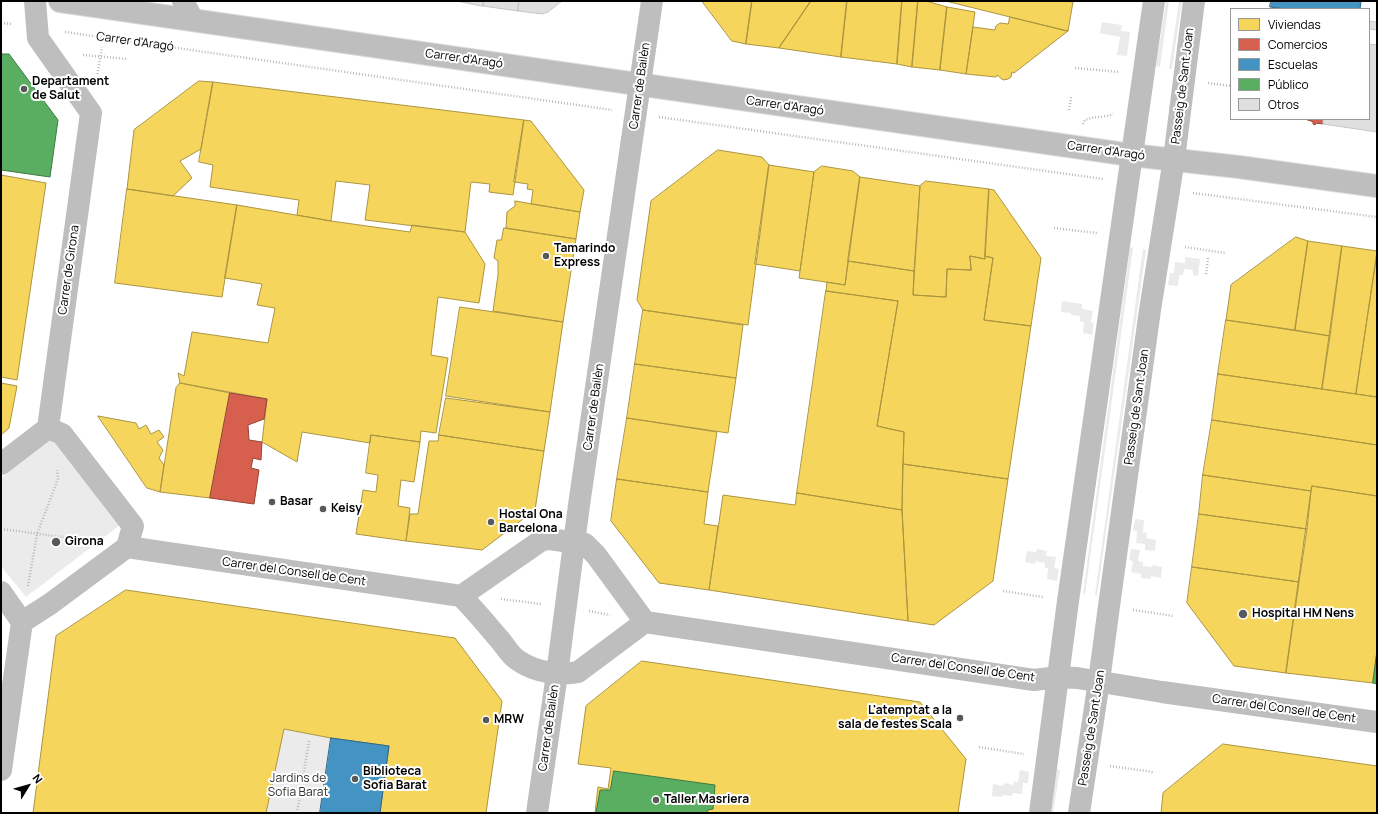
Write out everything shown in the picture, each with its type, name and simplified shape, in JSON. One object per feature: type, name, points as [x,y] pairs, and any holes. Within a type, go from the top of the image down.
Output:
[{"type":"street","points":[[35,1],[36,28]]},
{"type":"street","name":"Carrer d'Aragó","points":[[60,1],[640,86],[1131,155],[1174,159],[1377,186]]},
{"type":"street","points":[[184,1],[193,20]]},
{"type":"street","name":"Carrer de Bailèn","points":[[537,813],[574,542],[652,1]]},
{"type":"street","points":[[1040,813],[1127,183],[1154,1]]},
{"type":"street","name":"Passeig de Sant Joan","points":[[1079,813],[1099,681],[1150,310],[1174,159],[1194,1]]},
{"type":"street","name":"Carrer de Girona","points":[[36,28],[38,38],[90,113],[48,428]]},
{"type":"street","points":[[1,464],[48,428],[62,434],[133,526],[127,547],[50,604],[22,622]]},
{"type":"street","points":[[549,539],[574,542],[585,544],[596,555],[645,622],[578,672],[557,674],[530,667],[517,661],[476,611],[461,596],[542,540],[549,539]]},
{"type":"street","name":"Carrer del Consell de Cent","points":[[127,547],[461,596]]},
{"type":"street","points":[[1,592],[22,622],[1,770]]},
{"type":"street","name":"Carrer del Consell de Cent","points":[[645,622],[1034,680],[1058,677],[1099,681],[1162,692],[1377,722]]},
{"type":"path","name":"Carrer d'Aragó","points":[[1,23],[1127,183]]},
{"type":"path","points":[[83,55],[128,59]]},
{"type":"path","points":[[1075,68],[1122,72]]},
{"type":"path","name":"Passeig de Sant Joan","points":[[1203,82],[1230,86]]},
{"type":"path","points":[[1069,110],[1070,97]]},
{"type":"path","points":[[1187,192],[1377,217]]},
{"type":"path","points":[[1054,228],[1103,234]]},
{"type":"path","points":[[1180,246],[1225,253]]},
{"type":"path","points":[[1206,274],[1208,258]]},
{"type":"path","points":[[27,590],[37,534],[58,479],[56,465]]},
{"type":"path","points":[[1,529],[127,547]]},
{"type":"path","points":[[1003,591],[1047,598]]},
{"type":"path","points":[[1129,609],[1174,616]]},
{"type":"path","points":[[297,813],[309,741]]},
{"type":"path","points":[[979,747],[1026,754]]},
{"type":"path","name":"Passeig de Sant Joan","points":[[1106,765],[1152,772]]},
{"type":"green space","points":[[1166,1],[1169,1],[1160,67],[1156,66]]},
{"type":"green space","points":[[1179,1],[1182,1],[1172,69],[1169,69]]},
{"type":"green space","points":[[1102,22],[1122,25],[1121,31],[1130,32],[1127,56],[1117,55],[1120,37],[1100,33]]},
{"type":"green space","points":[[1130,247],[1133,248],[1085,594],[1083,593]]},
{"type":"green space","points":[[1143,249],[1146,250],[1097,596],[1095,595]]},
{"type":"green space","points":[[1185,257],[1200,259],[1198,276],[1193,275],[1193,270],[1184,269],[1183,275],[1179,275],[1178,286],[1168,285],[1170,273],[1174,273],[1175,262],[1185,263]]},
{"type":"green space","points":[[1062,301],[1082,304],[1082,309],[1093,311],[1091,322],[1094,323],[1092,335],[1083,333],[1084,322],[1080,321],[1080,316],[1061,312]]},
{"type":"green space","points":[[53,438],[120,525],[26,597],[1,566],[1,478]]},
{"type":"green space","points":[[1135,519],[1144,520],[1143,532],[1147,533],[1146,538],[1156,540],[1155,551],[1145,550],[1145,544],[1136,543],[1137,531],[1133,530]]},
{"type":"green space","points":[[1037,549],[1047,551],[1046,556],[1056,557],[1054,568],[1059,569],[1057,581],[1047,579],[1048,568],[1045,568],[1045,563],[1036,561],[1035,564],[1025,562],[1027,551],[1036,552]]},
{"type":"green space","points":[[1131,549],[1140,550],[1138,561],[1143,562],[1143,566],[1152,567],[1153,565],[1162,567],[1161,578],[1151,576],[1151,579],[1141,578],[1141,574],[1131,572],[1133,561],[1129,560]]},
{"type":"green space","name":"Jardins de Sofia Barat","points":[[284,729],[331,738],[320,813],[266,813]]},
{"type":"green space","points":[[1057,769],[1060,770],[1053,813],[1051,813]]},
{"type":"green space","points":[[1020,770],[1029,772],[1028,783],[1023,783],[1022,794],[1013,793],[1012,796],[1002,795],[1002,797],[992,796],[993,784],[1003,786],[1004,783],[1014,785],[1014,781],[1018,782]]},
{"type":"building: Viviendas","points":[[702,1],[752,1],[746,44],[732,41]]},
{"type":"building: Viviendas","points":[[752,1],[811,1],[779,48],[746,44]]},
{"type":"building: Viviendas","points":[[811,1],[847,1],[841,57],[779,48]]},
{"type":"building: Viviendas","points":[[847,1],[902,1],[897,64],[841,57]]},
{"type":"building: Viviendas","points":[[902,1],[918,1],[912,67],[897,64]]},
{"type":"building: Viviendas","points":[[918,1],[926,1],[947,7],[940,70],[912,67]]},
{"type":"building: Viviendas","points":[[946,1],[1067,1],[1073,2],[1068,31]]},
{"type":"building: Viviendas","points":[[947,7],[975,12],[966,74],[940,70]]},
{"type":"building: Viviendas","points":[[1010,17],[1068,31],[1014,73],[1012,72],[1011,77],[1008,79],[1003,80],[997,75],[996,77],[966,74],[973,27],[995,30],[996,26],[1000,23],[1008,24]]},
{"type":"building: Viviendas","points":[[199,81],[213,82],[201,149],[180,161],[192,178],[173,196],[127,189],[134,130]]},
{"type":"building: Viviendas","points":[[213,82],[524,120],[513,195],[489,192],[490,184],[471,182],[465,232],[365,220],[370,185],[336,181],[331,221],[297,215],[299,200],[210,187],[213,165],[199,162]]},
{"type":"building: Viviendas","points":[[524,120],[531,121],[584,190],[580,212],[531,204],[533,190],[527,189],[528,184],[514,182]]},
{"type":"building: Viviendas","points":[[718,150],[762,157],[769,165],[748,325],[643,310],[637,300],[651,201]]},
{"type":"building: Viviendas","points":[[769,165],[814,172],[800,271],[755,264]]},
{"type":"building: Viviendas","points":[[822,166],[853,171],[860,177],[845,285],[799,278],[814,172]]},
{"type":"building: Viviendas","points":[[1,175],[46,183],[17,380],[1,377]]},
{"type":"building: Viviendas","points":[[860,177],[920,186],[914,271],[848,261]]},
{"type":"building: Viviendas","points":[[926,181],[989,189],[985,259],[970,256],[971,270],[947,269],[946,297],[913,295],[920,186]]},
{"type":"building: Viviendas","points":[[127,189],[237,205],[222,297],[115,283]]},
{"type":"building: Viviendas","points":[[989,189],[994,190],[1041,258],[1031,326],[984,320],[993,258],[985,256]]},
{"type":"building: Viviendas","points":[[515,201],[580,212],[576,239],[506,228],[507,212],[515,206]]},
{"type":"building: Viviendas","points":[[237,205],[331,221],[410,232],[412,225],[465,232],[485,264],[479,303],[438,297],[431,355],[448,358],[436,433],[421,431],[420,442],[371,435],[370,443],[302,432],[297,462],[262,442],[267,399],[180,383],[178,373],[184,376],[192,332],[268,343],[275,308],[257,305],[262,284],[225,278]]},
{"type":"building: Viviendas","points":[[504,228],[576,239],[563,322],[493,311],[498,275],[498,261],[494,258],[497,240],[501,240]]},
{"type":"building: Viviendas","points":[[1296,237],[1308,241],[1295,330],[1226,320],[1231,285]]},
{"type":"building: Viviendas","points":[[1308,241],[1342,246],[1330,336],[1295,330]]},
{"type":"building: Viviendas","points":[[1342,246],[1377,251],[1356,394],[1322,389]]},
{"type":"building: Viviendas","points":[[1377,254],[1377,391],[1376,397],[1356,394]]},
{"type":"building: Viviendas","points":[[970,256],[985,259],[985,256],[993,258],[984,320],[1031,326],[1008,479],[903,464],[904,432],[877,426],[898,301],[826,291],[827,282],[845,285],[848,261],[914,271],[913,295],[946,297],[947,269],[971,270]]},
{"type":"building: Viviendas","points":[[826,291],[898,301],[877,426],[904,432],[902,510],[797,493]]},
{"type":"building: Viviendas","points":[[460,307],[563,322],[550,412],[446,396]]},
{"type":"building: Viviendas","points":[[643,310],[743,325],[736,378],[635,364]]},
{"type":"building: Viviendas","points":[[1226,320],[1330,336],[1322,389],[1218,374]]},
{"type":"building: Viviendas","points":[[635,364],[736,378],[728,433],[627,418]]},
{"type":"building: Viviendas","points":[[1218,374],[1377,397],[1377,445],[1212,420]]},
{"type":"building: Viviendas","points":[[1,383],[17,386],[9,428],[1,435]]},
{"type":"building: Viviendas","points":[[180,383],[230,393],[210,498],[160,492],[176,388]]},
{"type":"building: Viviendas","points":[[446,398],[550,412],[544,451],[439,435]]},
{"type":"building: Viviendas","points":[[98,416],[136,423],[139,429],[146,425],[151,434],[159,430],[164,437],[157,442],[163,450],[159,458],[164,465],[160,492],[147,488]]},
{"type":"building: Viviendas","points":[[627,418],[717,432],[708,492],[617,479]]},
{"type":"building: Viviendas","points":[[1212,420],[1377,445],[1377,496],[1312,486],[1311,491],[1203,475]]},
{"type":"building: Viviendas","points":[[371,435],[420,442],[414,482],[401,480],[398,506],[410,508],[406,541],[356,534],[363,490],[376,492],[378,475],[366,473]]},
{"type":"building: Viviendas","points":[[439,435],[544,451],[535,510],[482,550],[406,541],[410,514],[418,514],[429,441],[438,441]]},
{"type":"building: Viviendas","points":[[903,464],[1008,479],[993,581],[934,625],[908,621],[902,510]]},
{"type":"building: Viviendas","points":[[1203,475],[1311,491],[1307,529],[1199,514]]},
{"type":"building: Viviendas","points":[[617,479],[708,492],[704,524],[718,526],[709,590],[659,583],[611,521]]},
{"type":"building: Viviendas","points":[[1312,486],[1377,496],[1377,651],[1373,683],[1286,673]]},
{"type":"building: Viviendas","points":[[797,493],[902,510],[908,621],[709,590],[723,495],[795,505]]},
{"type":"building: Viviendas","points":[[1199,514],[1307,529],[1299,582],[1192,567]]},
{"type":"building: Viviendas","points":[[1192,567],[1299,582],[1286,673],[1234,666],[1187,603]]},
{"type":"building: Viviendas","points":[[126,590],[455,638],[502,701],[486,813],[380,813],[389,746],[331,738],[284,729],[266,813],[33,813],[56,636]]},
{"type":"building: Viviendas","points":[[642,661],[920,702],[966,759],[958,813],[595,813],[598,787],[608,789],[611,768],[578,764],[586,706]]},
{"type":"building: Viviendas","points":[[1223,744],[1377,766],[1377,813],[1161,813],[1163,793]]},
{"type":"building: Comercios","points":[[1308,120],[1323,120],[1323,124],[1316,123],[1315,125],[1313,122]]},
{"type":"building: Comercios","points":[[230,393],[267,399],[264,419],[248,425],[249,440],[262,442],[261,460],[253,458],[251,468],[259,470],[254,504],[210,498]]},
{"type":"building: Escuelas","points":[[1271,1],[1361,1],[1360,8],[1270,7]]},
{"type":"building: Escuelas","name":"Biblioteca Sofia Barat","points":[[331,738],[389,746],[380,813],[320,813]]},
{"type":"building: Público","points":[[1,54],[9,54],[58,120],[50,177],[1,170]]},
{"type":"building: Público","points":[[1377,651],[1377,684],[1373,683]]},
{"type":"building: Público","name":"Taller Masriera","points":[[614,771],[715,785],[713,809],[708,810],[707,813],[596,813],[600,790],[610,790]]},
{"type":"building: Otros","points":[[457,1],[484,1],[483,6]]},
{"type":"building: Otros","points":[[484,1],[519,1],[518,11],[483,6]]},
{"type":"building: Otros","points":[[519,1],[562,1],[548,12],[542,14],[518,11]]},
{"type":"building: Otros","points":[[1370,21],[1377,22],[1377,30],[1370,29]]},
{"type":"building: Otros","points":[[1370,44],[1377,45],[1377,132],[1323,124],[1323,120],[1370,120]]},
{"type":"place","name":"Departament de Salut","points":[[24,89]]},
{"type":"place","name":"Tamarindo Express","points":[[546,256]]},
{"type":"place","name":"Basar","points":[[272,502]]},
{"type":"place","name":"Keisy","points":[[323,509]]},
{"type":"place","name":"Hostal Ona Barcelona","points":[[491,522]]},
{"type":"place","name":"Girona","points":[[56,542]]},
{"type":"place","name":"Hospital HM Nens","points":[[1243,614]]},
{"type":"place","name":"L'atemptat a la sala de festes Scala","points":[[960,718]]},
{"type":"place","name":"MRW","points":[[486,720]]},
{"type":"place","name":"Biblioteca Sofia Barat","points":[[355,779]]},
{"type":"place","name":"Taller Masriera","points":[[656,800]]}]
